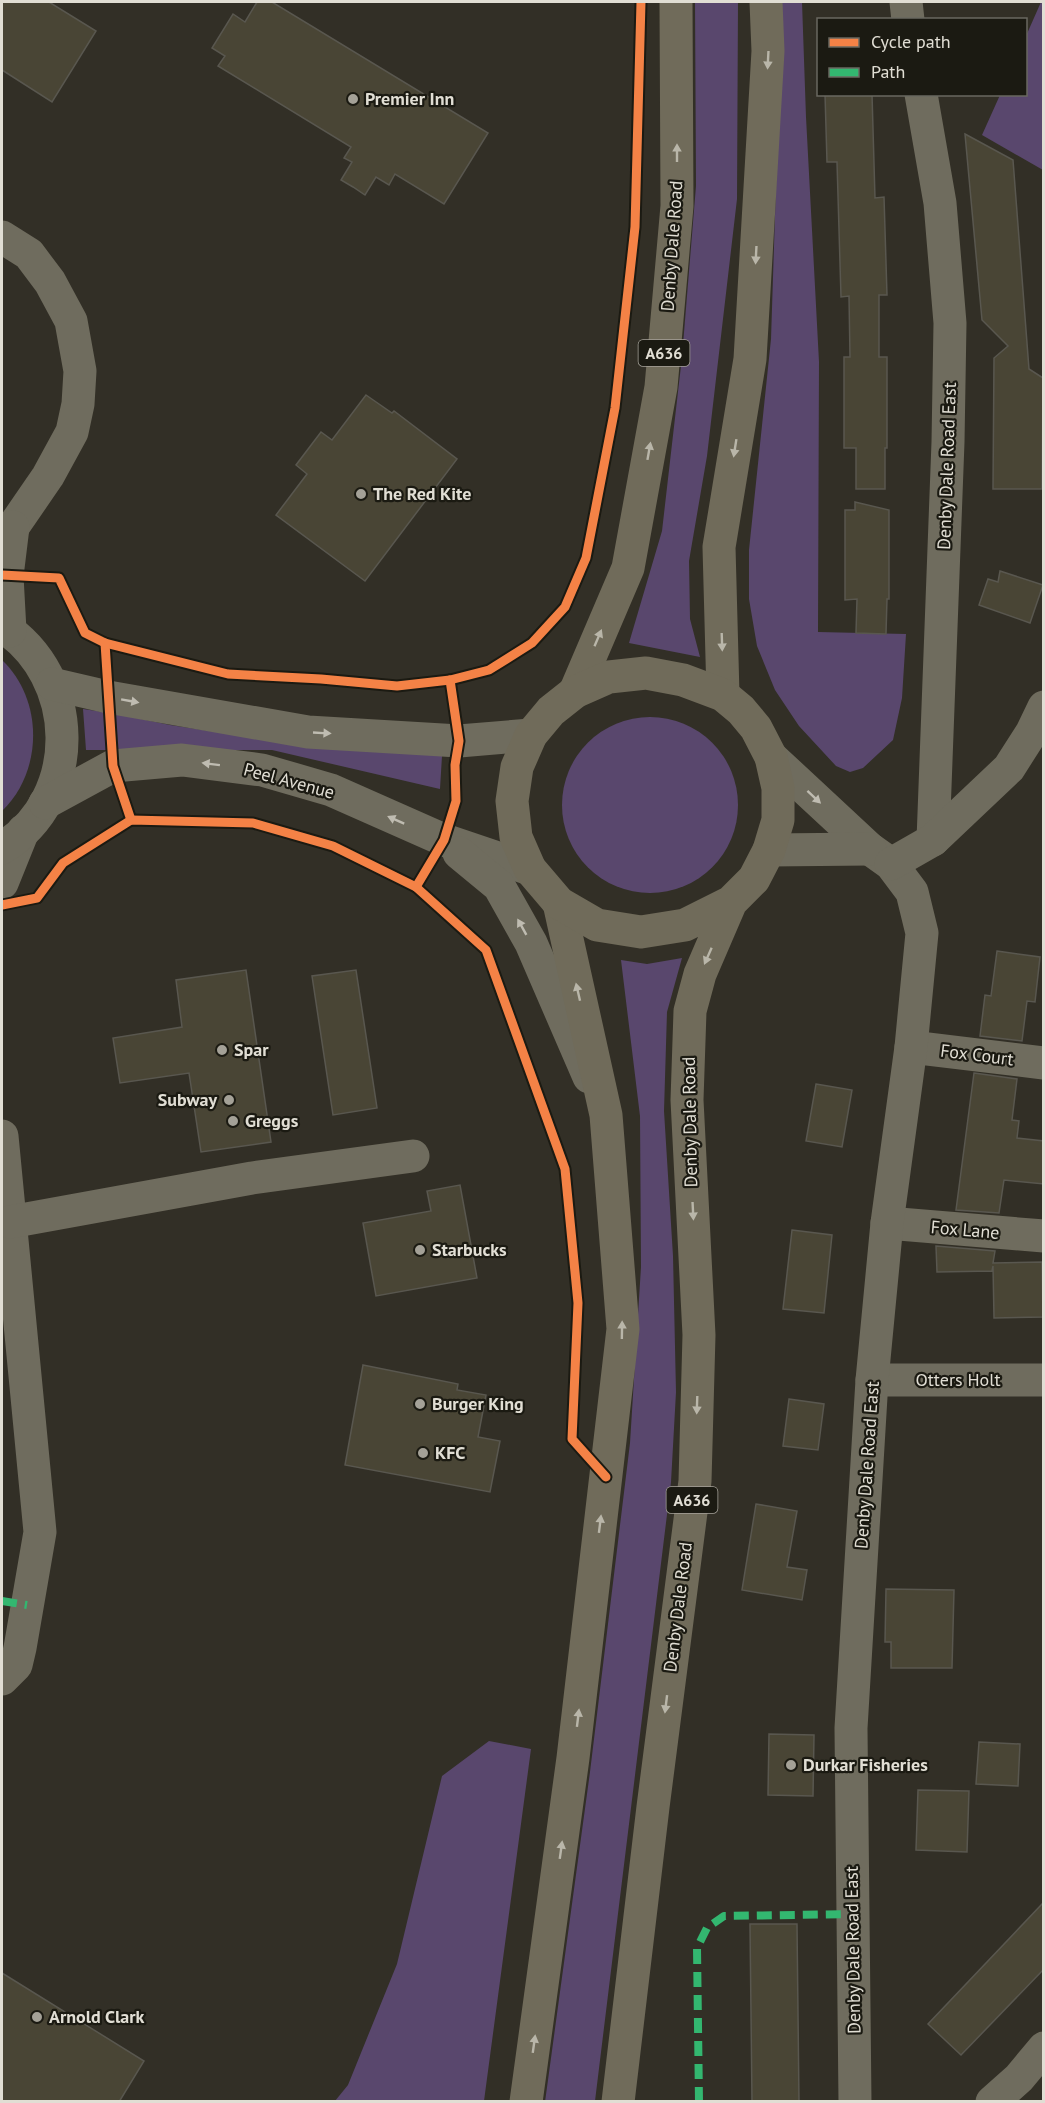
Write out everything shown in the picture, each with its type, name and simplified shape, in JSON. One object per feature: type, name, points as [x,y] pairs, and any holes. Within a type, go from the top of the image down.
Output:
[{"type":"main road","name":"Denby Dale Road","points":[[575,692],[628,568],[661,387],[677,206],[676,2]]},
{"type":"main road","points":[[723,695],[719,547],[750,359],[768,51],[766,2]]},
{"type":"main road","name":"Denby Dale Road","points":[[618,2102],[694,1481],[699,1335],[687,1100],[690,1011],[700,974],[732,902],[754,879],[769,850],[778,820],[778,788],[771,757],[756,728],[741,710],[723,695],[682,680],[646,673],[609,677],[575,692],[550,711],[531,735],[517,767],[512,801],[516,837],[530,869],[559,903],[597,925],[641,932],[685,925],[732,902]]},
{"type":"main road","name":"Denby Dale Road","points":[[526,2102],[573,1758],[623,1329],[606,1115],[559,903]]},
{"type":"street","points":[[906,2],[908,18]]},
{"type":"street","name":"Denby Dale Road East","points":[[921,96],[940,202],[950,323],[948,442],[933,840]]},
{"type":"street","points":[[2,237],[29,254],[50,282],[71,321],[80,371],[78,404],[72,432],[48,476],[7,532],[6,629],[35,655],[52,684],[60,713],[62,744],[60,765],[54,784],[35,818],[12,840],[2,883]]},
{"type":"street","points":[[52,684],[108,697],[308,732],[459,741],[531,735]]},
{"type":"street","points":[[769,850],[881,857],[933,840],[1009,768],[1032,732],[1044,707]]},
{"type":"street","name":"Denby Dale Road East","points":[[771,757],[881,857],[912,892],[922,933],[911,1047],[887,1223],[872,1380],[851,1728],[855,2102]]},
{"type":"street","name":"Peel Avenue","points":[[45,803],[113,766],[182,760],[262,770],[331,790],[444,840],[530,869]]},
{"type":"street","points":[[444,840],[499,886],[531,943],[606,1115]]},
{"type":"street","name":"Fox Court","points":[[911,1047],[1044,1063]]},
{"type":"street","points":[[2,1136],[40,1532],[16,1665],[2,1679]]},
{"type":"street","points":[[10,1222],[252,1178],[413,1156]]},
{"type":"street","name":"Fox Lane","points":[[887,1223],[1044,1236]]},
{"type":"street","name":"Otters Holt","points":[[872,1380],[1044,1380]]},
{"type":"street","points":[[992,2102],[1019,2078],[1044,2048]]},
{"type":"shaded area","points":[[695,2],[738,2],[737,199],[707,456],[689,561],[690,619],[700,657],[629,643],[662,531],[682,357],[696,186]]},
{"type":"shaded area","points":[[777,2],[802,2],[819,362],[818,632],[906,634],[902,698],[893,740],[863,768],[850,772],[836,766],[799,726],[775,690],[757,646],[749,599],[749,550],[771,339],[779,92]]},
{"type":"shaded area","points":[[1041,2],[1044,2],[1043,170],[982,135],[1000,96],[1027,96],[1027,34]]},
{"type":"shaded area","points":[[2,660],[16,676],[25,695],[31,715],[33,736],[31,757],[25,777],[15,795],[2,811]]},
{"type":"shaded area","points":[[83,709],[289,743],[442,756],[440,789],[272,750],[86,750]]},
{"type":"shaded area","points":[[650,717],[684,724],[699,732],[712,743],[723,756],[731,771],[738,805],[731,839],[723,854],[712,867],[699,878],[684,886],[650,893],[616,886],[601,878],[588,867],[577,854],[569,839],[562,805],[569,771],[577,756],[588,743],[601,732],[616,724]]},
{"type":"shaded area","points":[[682,958],[667,1012],[664,1111],[673,1256],[676,1392],[671,1482],[595,2101],[545,2102],[590,1772],[630,1443],[641,1267],[640,1116],[621,960],[647,964]]},
{"type":"shaded area","points":[[489,1741],[531,1749],[484,2101],[335,2101],[348,2085],[397,1964],[442,1776]]},
{"type":"building","points":[[2,2],[49,2],[96,31],[52,102],[2,70]]},
{"type":"building","name":"Premier Inn","points":[[257,2],[272,2],[488,133],[444,204],[395,174],[389,185],[376,177],[365,195],[341,180],[352,162],[344,158],[351,147],[218,66],[225,56],[212,48],[233,14],[245,22]]},
{"type":"building","points":[[825,96],[872,96],[875,198],[884,197],[887,295],[879,295],[879,357],[887,357],[885,489],[856,489],[856,448],[844,448],[844,357],[850,357],[849,296],[841,297],[837,162],[827,162]]},
{"type":"building","points":[[965,134],[1013,160],[1029,369],[1043,378],[1042,489],[993,489],[994,358],[1008,346],[982,320]]},
{"type":"building","name":"The Red Kite","points":[[366,395],[392,413],[394,411],[457,459],[365,581],[276,515],[307,474],[296,465],[321,432],[332,440]]},
{"type":"building","points":[[855,502],[889,510],[889,599],[887,599],[886,634],[856,633],[857,599],[845,600],[845,510],[855,510]]},
{"type":"building","points":[[1000,571],[1043,585],[1030,623],[979,605],[988,579],[998,582]]},
{"type":"building","points":[[997,951],[1040,957],[1035,1002],[1027,1001],[1022,1041],[980,1036],[985,995],[991,996]]},
{"type":"building","name":"Spar","points":[[246,970],[271,1142],[201,1152],[189,1073],[120,1083],[113,1038],[182,1027],[176,980]]},
{"type":"building","points":[[356,970],[377,1108],[333,1115],[312,976]]},
{"type":"building","points":[[974,1073],[1017,1079],[1012,1120],[1019,1121],[1017,1138],[1044,1141],[1044,1184],[1004,1180],[999,1213],[956,1210]]},
{"type":"building","points":[[816,1084],[852,1090],[842,1147],[806,1141]]},
{"type":"building","name":"Starbucks","points":[[460,1185],[477,1278],[376,1296],[363,1223],[431,1211],[427,1191]]},
{"type":"building","points":[[792,1230],[832,1235],[824,1313],[783,1309]]},
{"type":"building","points":[[936,1246],[995,1251],[993,1263],[1042,1262],[1043,1317],[994,1318],[993,1266],[992,1271],[937,1272]]},
{"type":"building","points":[[363,1365],[458,1384],[457,1390],[486,1395],[478,1437],[500,1441],[490,1492],[345,1465]]},
{"type":"building","points":[[789,1399],[824,1404],[818,1450],[783,1446]]},
{"type":"building","points":[[756,1504],[797,1511],[787,1567],[807,1570],[802,1600],[742,1590]]},
{"type":"building","points":[[886,1589],[954,1590],[952,1668],[891,1668],[891,1642],[885,1642]]},
{"type":"building","name":"Durkar Fisheries","points":[[769,1734],[814,1735],[813,1796],[768,1795]]},
{"type":"building","points":[[979,1742],[1020,1744],[1018,1786],[976,1784]]},
{"type":"building","points":[[918,1790],[969,1791],[967,1852],[916,1850]]},
{"type":"building","points":[[1044,1902],[1044,1969],[961,2055],[928,2024]]},
{"type":"building","points":[[750,1924],[797,1924],[799,2102],[752,2102]]},
{"type":"building","name":"Arnold Clark","points":[[2,1973],[144,2061],[119,2102],[2,2102]]},
{"type":"marked path","points":[[2,1601],[27,1605]]},
{"type":"marked path","points":[[699,2102],[697,1948],[707,1928],[724,1916],[853,1914]]},
{"type":"cycle path","points":[[2,575],[59,578],[85,633],[105,643],[228,674],[397,686],[450,680],[489,670],[532,643],[565,607],[586,558],[615,408],[635,227],[641,2]]},
{"type":"cycle path","points":[[105,643],[113,766],[131,820]]},
{"type":"cycle path","points":[[416,887],[444,840],[456,801],[455,765],[459,741],[450,680]]},
{"type":"cycle path","points":[[2,905],[37,898],[63,863],[131,820],[253,823],[333,846],[416,887],[486,950],[565,1169],[578,1303],[572,1439],[606,1477]]},
{"type":"place","name":"Premier Inn","points":[[353,99]]},
{"type":"place","name":"The Red Kite","points":[[361,494]]},
{"type":"place","name":"Spar","points":[[222,1050]]},
{"type":"place","name":"Subway","points":[[229,1100]]},
{"type":"place","name":"Greggs","points":[[233,1121]]},
{"type":"place","name":"Starbucks","points":[[420,1250]]},
{"type":"place","name":"Burger King","points":[[420,1404]]},
{"type":"place","name":"KFC","points":[[423,1453]]},
{"type":"place","name":"Durkar Fisheries","points":[[791,1765]]},
{"type":"place","name":"Arnold Clark","points":[[37,2017]]}]
